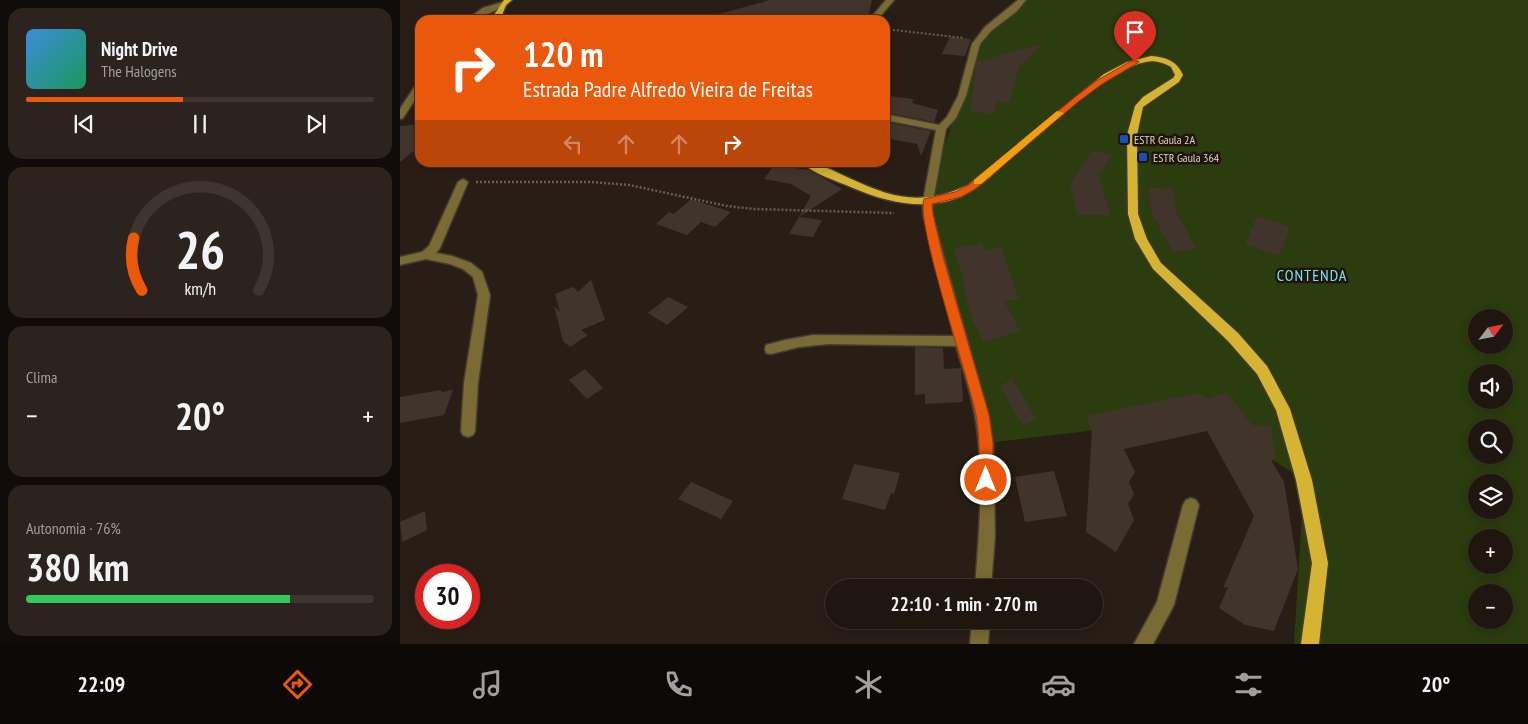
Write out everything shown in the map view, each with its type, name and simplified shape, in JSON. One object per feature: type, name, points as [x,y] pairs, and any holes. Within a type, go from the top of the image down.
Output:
[{"type":"main road","points":[[498,15],[506,2]]},
{"type":"main road","points":[[817,167],[885,197],[928,208],[972,187],[1077,100],[1126,66],[1144,59],[1153,58],[1163,60],[1175,66],[1179,75],[1176,80],[1138,106],[1132,135],[1133,214],[1141,239],[1157,266],[1239,343],[1262,370],[1283,409],[1304,480],[1320,563],[1310,644]]},
{"type":"street","points":[[877,15],[890,0]]},
{"type":"street","points":[[984,579],[987,535],[986,443],[980,406],[960,341],[928,208],[941,128],[951,118],[962,96],[979,39],[1022,0]]},
{"type":"street","points":[[478,15],[506,2]]},
{"type":"street","points":[[400,116],[415,93]]},
{"type":"street","points":[[890,118],[941,128]]},
{"type":"street","points":[[426,255],[434,248],[463,182]]},
{"type":"street","points":[[400,261],[426,255],[452,260],[467,266],[478,275],[484,296],[471,383],[468,431]]},
{"type":"street","points":[[771,349],[788,343],[810,339],[907,342],[960,341]]},
{"type":"street","points":[[1143,644],[1165,605],[1192,505]]},
{"type":"street","points":[[979,644],[980,629]]},
{"type":"path","points":[[890,30],[979,39]]},
{"type":"path","points":[[463,182],[592,182],[629,185],[727,206],[754,209],[928,208]]},
{"type":"green space","points":[[1017,0],[1528,0],[1528,644],[1294,644],[1304,480],[1207,417],[986,443],[928,201],[976,44]]},
{"type":"building","points":[[770,0],[872,0],[869,15],[715,15]]},
{"type":"building","points":[[950,37],[971,39],[965,56],[942,54]]},
{"type":"building","points":[[1044,43],[1019,67],[1009,103],[997,101],[993,114],[970,111],[977,62]]},
{"type":"building","points":[[890,96],[913,99],[912,103],[938,110],[934,122],[890,113]]},
{"type":"building","points":[[890,123],[931,131],[921,156],[917,144],[890,139]]},
{"type":"building","points":[[415,124],[415,150],[400,162],[400,126]]},
{"type":"building","points":[[1092,150],[1111,155],[1099,176],[1110,215],[1077,215],[1070,184]]},
{"type":"building","points":[[773,167],[788,167],[809,170],[842,189],[799,217],[822,220],[813,237],[789,234],[811,196],[791,184],[764,179]]},
{"type":"building","points":[[1149,187],[1173,189],[1177,214],[1197,249],[1173,252],[1152,214]]},
{"type":"building","points":[[691,199],[731,212],[715,227],[701,222],[687,235],[656,224],[669,212],[674,214]]},
{"type":"building","points":[[1257,216],[1290,227],[1279,256],[1245,244]]},
{"type":"building","points":[[982,243],[985,250],[1001,247],[1019,299],[1004,301],[1020,331],[983,342],[972,319],[963,284],[965,284],[953,248]]},
{"type":"building","points":[[591,280],[605,320],[581,330],[588,335],[570,347],[563,341],[554,306],[560,312],[555,294],[573,287],[578,292]]},
{"type":"building","points":[[668,297],[688,307],[667,325],[648,313]]},
{"type":"building","points":[[915,347],[943,348],[944,369],[961,368],[963,402],[925,404],[925,394],[915,395]]},
{"type":"building","points":[[585,369],[603,388],[587,399],[569,380]]},
{"type":"building","points":[[1012,379],[1037,420],[1022,425],[1000,386]]},
{"type":"building","points":[[441,390],[441,392],[453,390],[444,415],[400,423],[400,397]]},
{"type":"building","points":[[1226,392],[1253,426],[1271,426],[1276,459],[1271,460],[1284,482],[1298,569],[1274,631],[1245,625],[1219,608],[1228,587],[1223,588],[1254,516],[1207,431],[1124,449],[1135,472],[1129,482],[1134,494],[1128,504],[1134,520],[1116,552],[1086,532],[1092,431],[1086,416],[1198,393],[1208,399]]},
{"type":"building","points":[[854,464],[900,473],[894,494],[891,493],[885,510],[842,499]]},
{"type":"building","points":[[1054,471],[1067,516],[1025,522],[1015,477]]},
{"type":"building","points":[[691,482],[733,501],[721,519],[678,499]]},
{"type":"building","points":[[425,511],[427,530],[402,542],[400,522]]},
{"type":"slow traffic","points":[[977,182],[1060,113]]},
{"type":"place","name":"ESTR Gaula 2A","points":[[1124,139]]},
{"type":"place","name":"ESTR Gaula 364","points":[[1143,157]]},
{"type":"district","name":"CONTENDA","points":[[1312,275]]},
{"type":"route","points":[[986,480],[986,443],[982,415],[938,257],[928,214],[928,202],[958,195],[972,187],[1099,83],[1135,62]]}]
